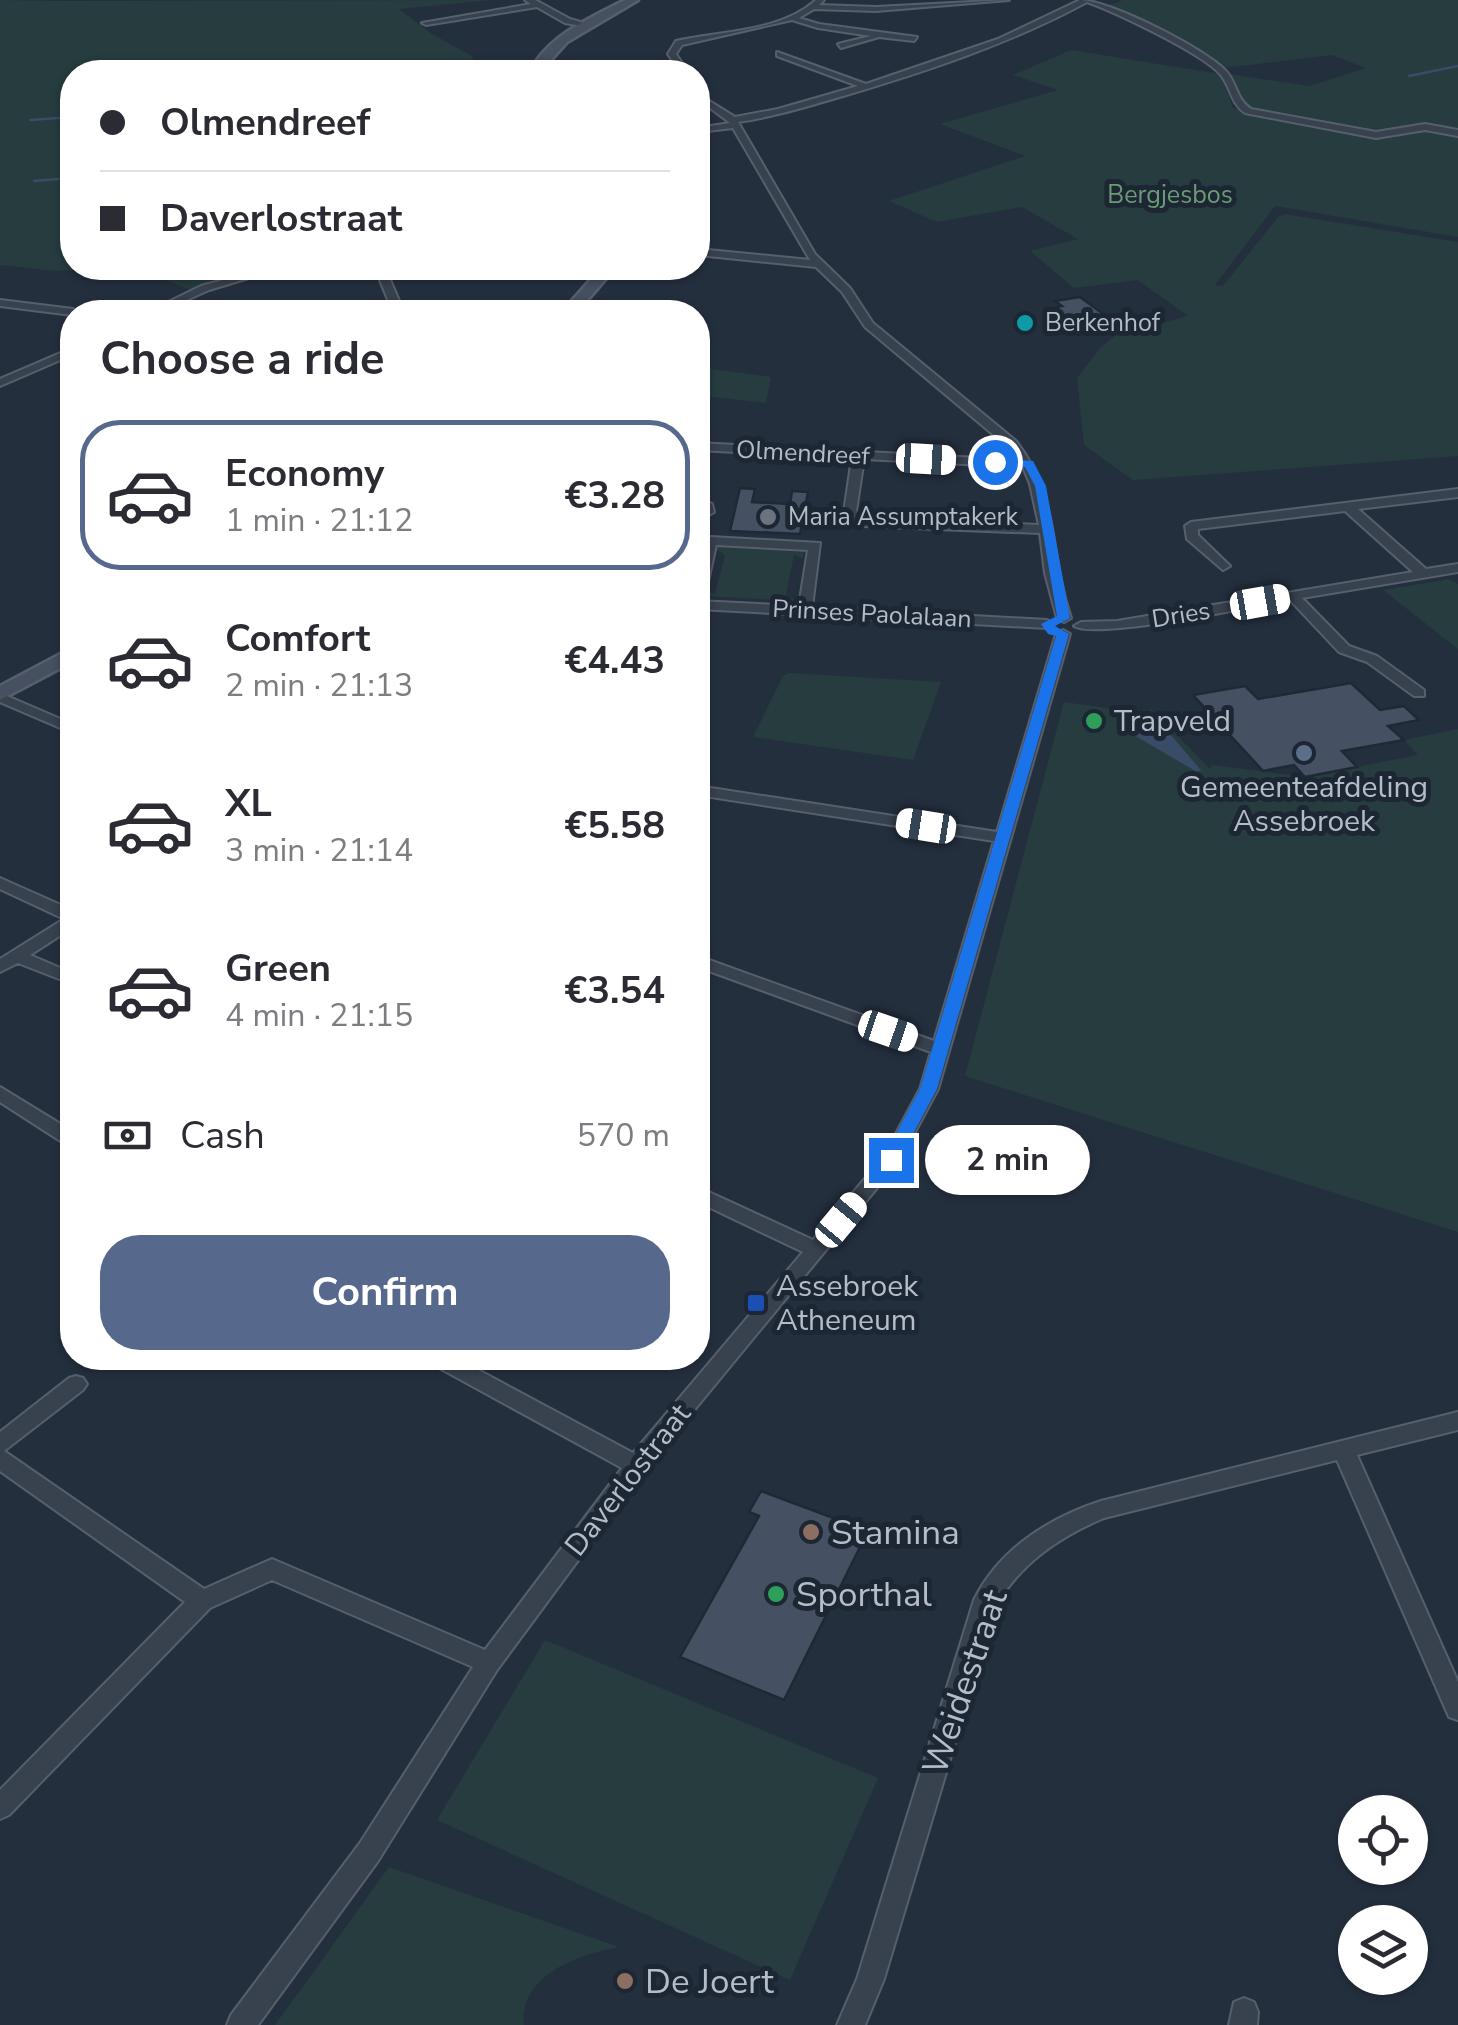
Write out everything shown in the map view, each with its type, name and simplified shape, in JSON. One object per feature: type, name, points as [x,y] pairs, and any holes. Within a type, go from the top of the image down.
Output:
[{"type":"main road","points":[[543,60],[587,24],[630,1]]},
{"type":"main road","points":[[580,300],[597,280]]},
{"type":"main road","points":[[0,695],[60,661]]},
{"type":"street","points":[[528,0],[568,21],[587,24]]},
{"type":"street","points":[[611,0],[630,1]]},
{"type":"street","points":[[676,60],[672,54],[680,43],[792,18],[817,4],[876,9],[1006,0]]},
{"type":"street","points":[[710,127],[986,50],[1086,0],[1108,6],[1221,69],[1236,104],[1248,111],[1376,134],[1425,127],[1458,133]]},
{"type":"street","points":[[426,23],[538,5]]},
{"type":"street","points":[[792,18],[818,26],[914,39]]},
{"type":"street","points":[[841,46],[881,35]]},
{"type":"street","points":[[780,54],[865,87]]},
{"type":"street","points":[[710,104],[735,122]]},
{"type":"street","name":"Daverlostraat","points":[[241,2025],[369,1852],[489,1662],[636,1465],[891,1160],[912,1127],[929,1089],[1063,626],[1040,486],[1029,464],[1012,444],[877,334],[846,290],[818,264],[735,122]]},
{"type":"street","points":[[710,253],[818,264]]},
{"type":"street","points":[[179,300],[234,280]]},
{"type":"street","points":[[0,303],[60,310]]},
{"type":"street","points":[[0,383],[60,356]]},
{"type":"street","name":"Olmendreef","points":[[710,448],[1029,464]]},
{"type":"street","points":[[858,456],[850,512],[862,522],[1048,528]]},
{"type":"street","points":[[1222,566],[1192,536],[1191,526],[1458,493]]},
{"type":"street","points":[[1348,507],[1423,574]]},
{"type":"street","points":[[710,545],[711,541],[815,546],[806,611]]},
{"type":"street","name":"Dries","points":[[1063,626],[1074,634],[1081,626],[1117,625],[1458,568]]},
{"type":"street","points":[[1293,596],[1344,649],[1372,659],[1420,693]]},
{"type":"street","name":"Prinses Paolalaan","points":[[710,606],[1063,626]]},
{"type":"street","points":[[0,695],[60,722]]},
{"type":"street","points":[[710,792],[1002,838]]},
{"type":"street","points":[[0,883],[60,912]]},
{"type":"street","points":[[0,967],[60,926]]},
{"type":"street","points":[[17,956],[60,975]]},
{"type":"street","points":[[710,966],[940,1049]]},
{"type":"street","points":[[0,1093],[60,1131]]},
{"type":"street","points":[[710,1200],[816,1250]]},
{"type":"street","points":[[461,1370],[636,1465]]},
{"type":"street","points":[[0,1444],[76,1384]]},
{"type":"street","name":"Weidestraat","points":[[851,2025],[870,1980],[986,1600],[997,1580],[1026,1548],[1063,1524],[1088,1514],[1458,1420]]},
{"type":"street","points":[[1343,1449],[1458,1709]]},
{"type":"street","points":[[0,1459],[202,1601]]},
{"type":"street","points":[[0,1808],[202,1601],[272,1570],[489,1662]]},
{"type":"green space","points":[[0,0],[491,0],[399,9],[474,60],[60,60],[60,271],[0,265]]},
{"type":"green space","name":"Bergjesbos","points":[[1123,0],[1458,0],[1458,132],[1419,124],[1458,135],[1458,237],[1275,206],[1215,285],[1223,286],[1278,217],[1285,214],[1458,242],[1458,456],[1133,480],[1084,445],[1077,378],[1100,348],[1116,335],[1188,316],[1138,280],[1074,288],[1030,251],[1078,239],[1022,207],[937,222],[889,201],[1025,156],[940,124],[1058,90],[1013,75],[1071,50],[1220,74],[1233,108],[1253,114],[1242,105],[1229,74],[1309,86],[1366,68],[1332,55],[1223,68],[1109,5]]},
{"type":"green space","points":[[166,280],[228,280],[193,291]]},
{"type":"green space","points":[[710,369],[771,377],[766,403],[710,396]]},
{"type":"green space","points":[[720,546],[804,552],[803,559],[794,555],[786,594],[796,601],[710,596],[710,592],[715,594],[725,555],[716,549]]},
{"type":"green space","points":[[1450,579],[1458,584],[1458,649],[1383,590]]},
{"type":"green space","points":[[789,673],[941,682],[913,760],[753,737],[783,676]]},
{"type":"green space","points":[[1064,702],[1148,714],[1150,708],[1210,769],[1212,765],[1305,777],[1418,755],[1404,740],[1458,729],[1458,1232],[965,1076]]},
{"type":"green space","points":[[545,1640],[878,1778],[790,1980],[437,1820]]},
{"type":"green space","points":[[389,1867],[619,1947],[571,1961],[542,1980],[525,2007],[524,2025],[275,2025]]},
{"type":"water","points":[[1150,716],[1201,770],[1197,772],[1132,734],[1133,718]]},
{"type":"building","points":[[1080,297],[1106,316],[1097,317],[1108,325],[1075,330],[1053,314],[1059,313],[1052,308],[1062,306],[1055,301]]},
{"type":"building","name":"Maria Assumptakerk","points":[[740,488],[755,489],[752,502],[790,504],[792,491],[808,492],[800,534],[730,531]]},
{"type":"building","points":[[1351,683],[1380,710],[1404,706],[1419,720],[1388,726],[1404,740],[1342,751],[1357,767],[1305,777],[1294,765],[1263,771],[1193,695],[1245,686],[1258,699]]},
{"type":"building","name":"Sporthal","points":[[761,1491],[868,1531],[784,1700],[680,1657],[759,1516],[749,1512]]},
{"type":"waterway","points":[[1409,76],[1458,66]]},
{"type":"waterway","points":[[30,120],[60,118]]},
{"type":"waterway","points":[[34,181],[60,179]]},
{"type":"place","name":"Berkenhof","points":[[1025,323]]},
{"type":"place","name":"Maria Assumptakerk","points":[[768,517]]},
{"type":"place","name":"Trapveld","points":[[1094,721]]},
{"type":"place","name":"Gemeenteafdeling Assebroek","points":[[1304,753]]},
{"type":"place","name":"Assebroek Atheneum","points":[[756,1303]]},
{"type":"place","name":"Stamina","points":[[811,1532]]},
{"type":"place","name":"Sporthal","points":[[776,1594]]},
{"type":"place","name":"De Joert","points":[[625,1981]]},
{"type":"route","points":[[891,1160],[929,1089],[1063,634],[1053,632],[1047,624],[1052,619],[1064,618],[1035,473],[1029,464],[995,462]]}]
